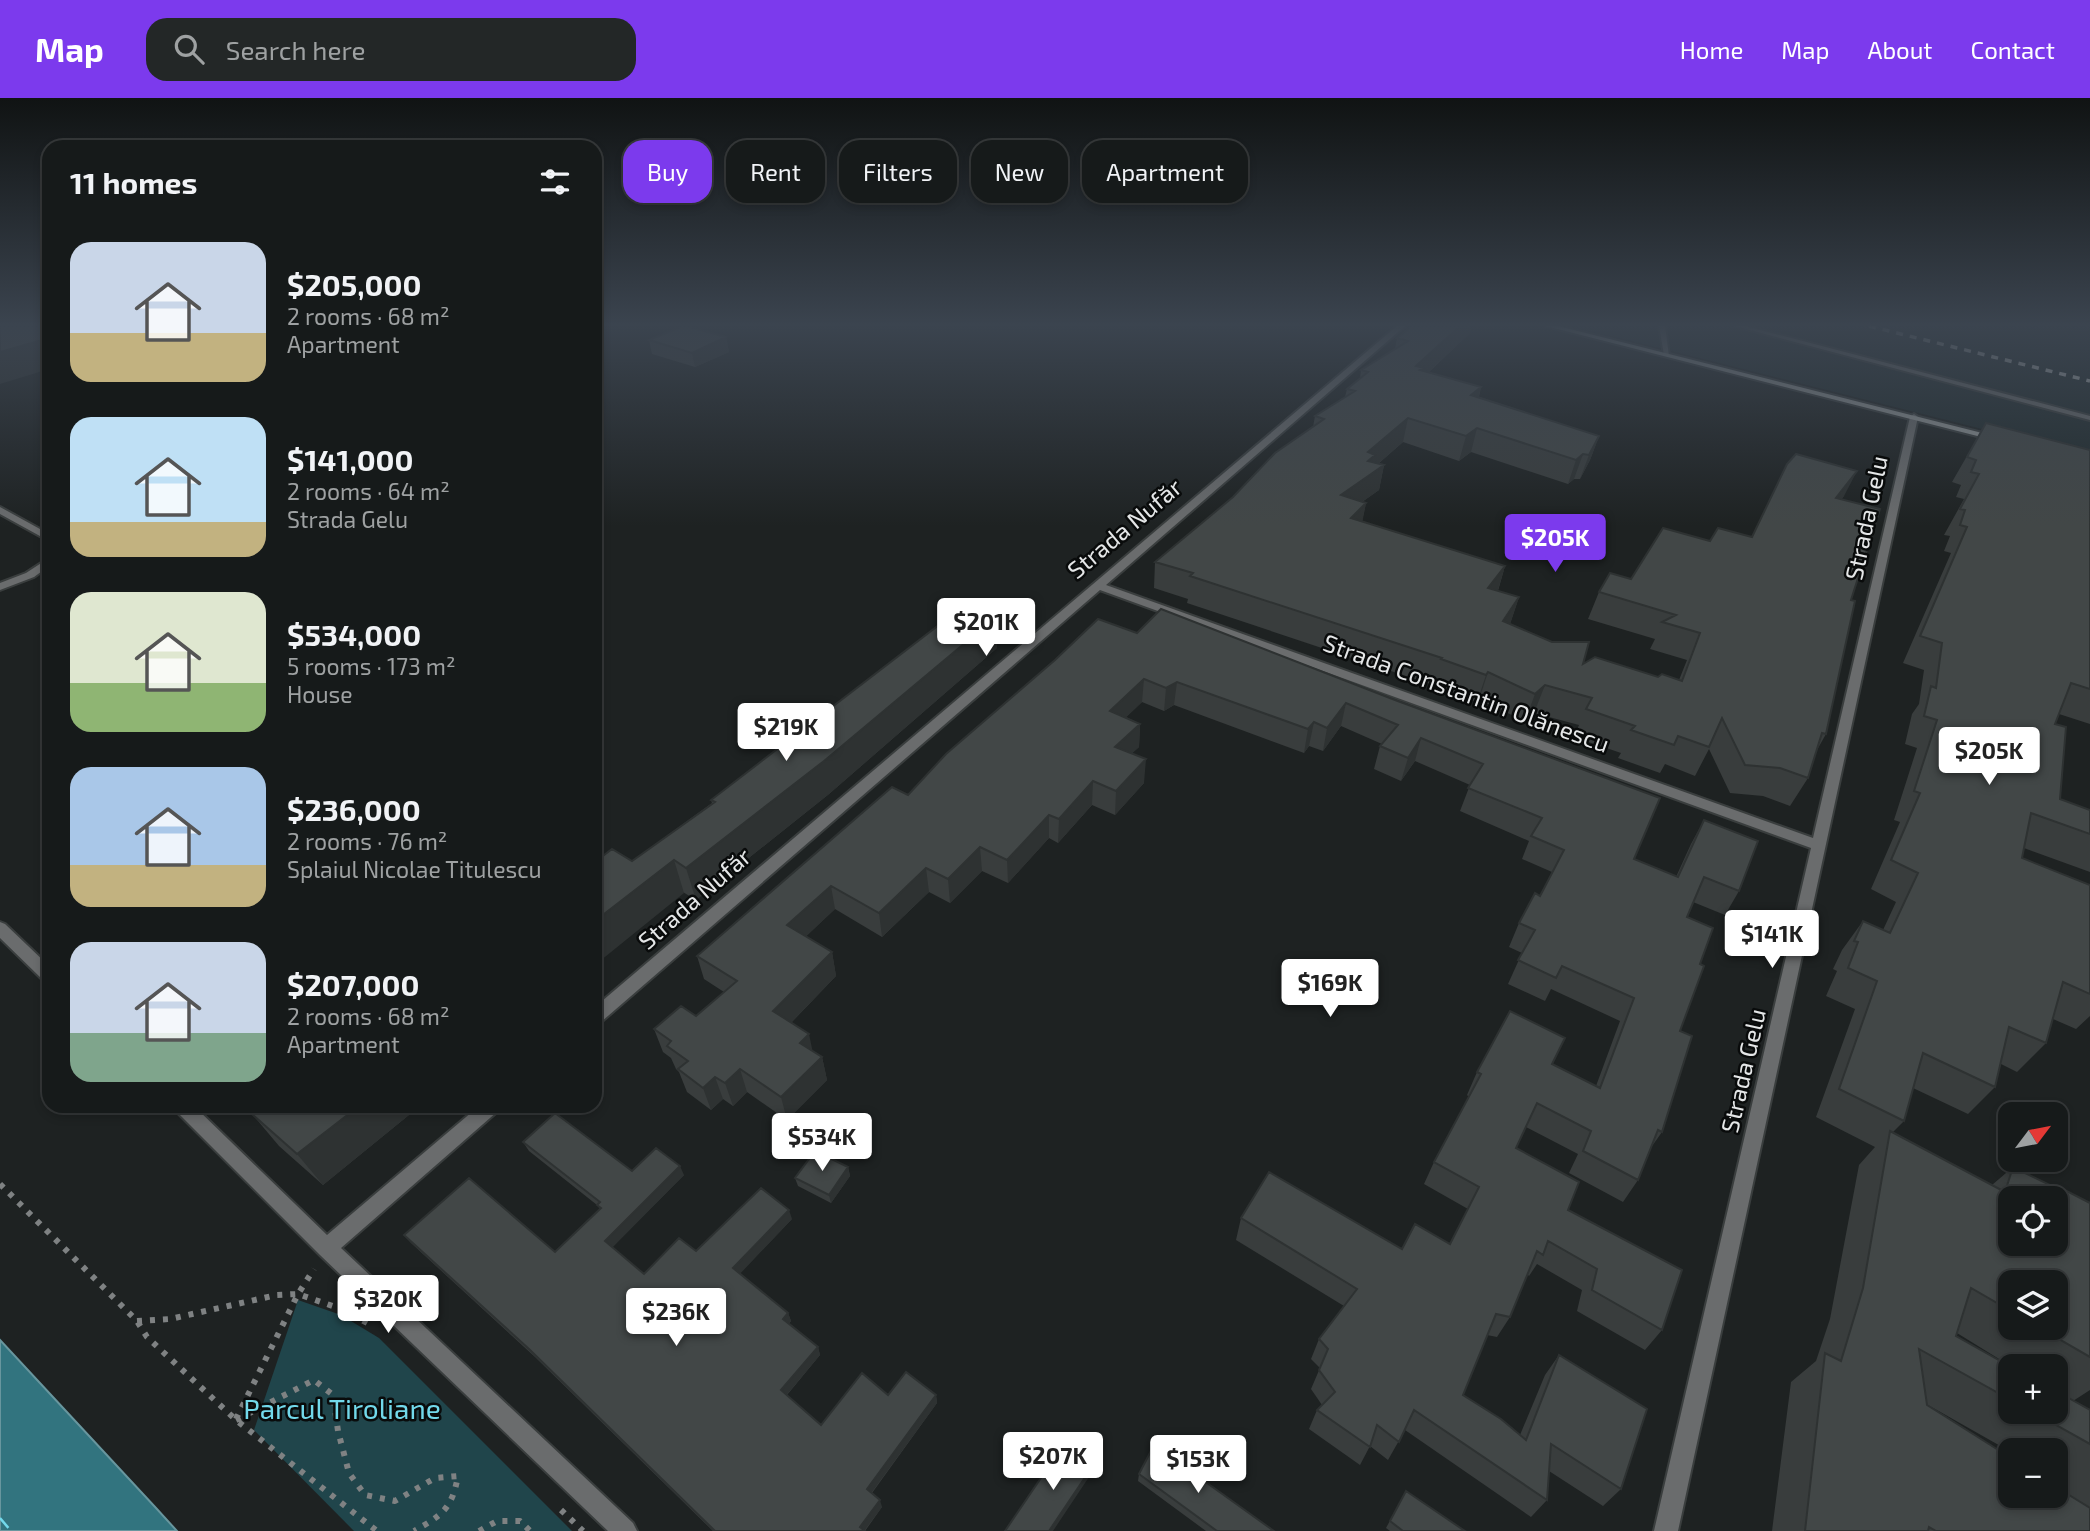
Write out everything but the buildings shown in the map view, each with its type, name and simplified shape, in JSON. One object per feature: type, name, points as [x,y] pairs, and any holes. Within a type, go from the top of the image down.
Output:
[{"type":"main road","points":[[1818,393],[2013,443]]},
{"type":"street","name":"Strada Nufăr","points":[[602,1011],[1323,393]]},
{"type":"street","name":"Strada Gelu","points":[[1666,1531],[1914,417]]},
{"type":"street","points":[[0,510],[42,534]]},
{"type":"street","points":[[0,587],[30,575],[42,566]]},
{"type":"street","name":"Strada Constantin Olănescu","points":[[1097,585],[1819,846]]},
{"type":"street","points":[[0,928],[42,969]]},
{"type":"street","points":[[189,1113],[625,1531]]},
{"type":"street","points":[[327,1248],[484,1113]]},
{"type":"lane","points":[[1994,393],[2090,418]]},
{"type":"path","points":[[0,1184],[137,1321],[147,1337],[236,1420],[377,1531]]},
{"type":"path","points":[[236,1420],[298,1294],[327,1248]]},
{"type":"path","points":[[137,1321],[170,1319],[276,1294],[298,1294],[344,1310],[379,1329]]},
{"type":"path","points":[[236,1420],[314,1380],[333,1395],[338,1431],[349,1473],[365,1495],[396,1501],[435,1478],[457,1476],[453,1502],[427,1524],[414,1531]]},
{"type":"path","points":[[554,1502],[583,1531]]},
{"type":"path","points":[[479,1531],[497,1521],[520,1521],[530,1531]]},
{"type":"shaded area","points":[[1839,393],[2090,393],[2090,456]]},
{"type":"shaded area","points":[[0,1340],[156,1508],[177,1531],[0,1531]]},
{"type":"green space","name":"Parcul Tiroliane","points":[[298,1300],[341,1315],[379,1338],[572,1531],[354,1531],[254,1430]]},
{"type":"ferry route","points":[[0,1518],[11,1531]]}]
